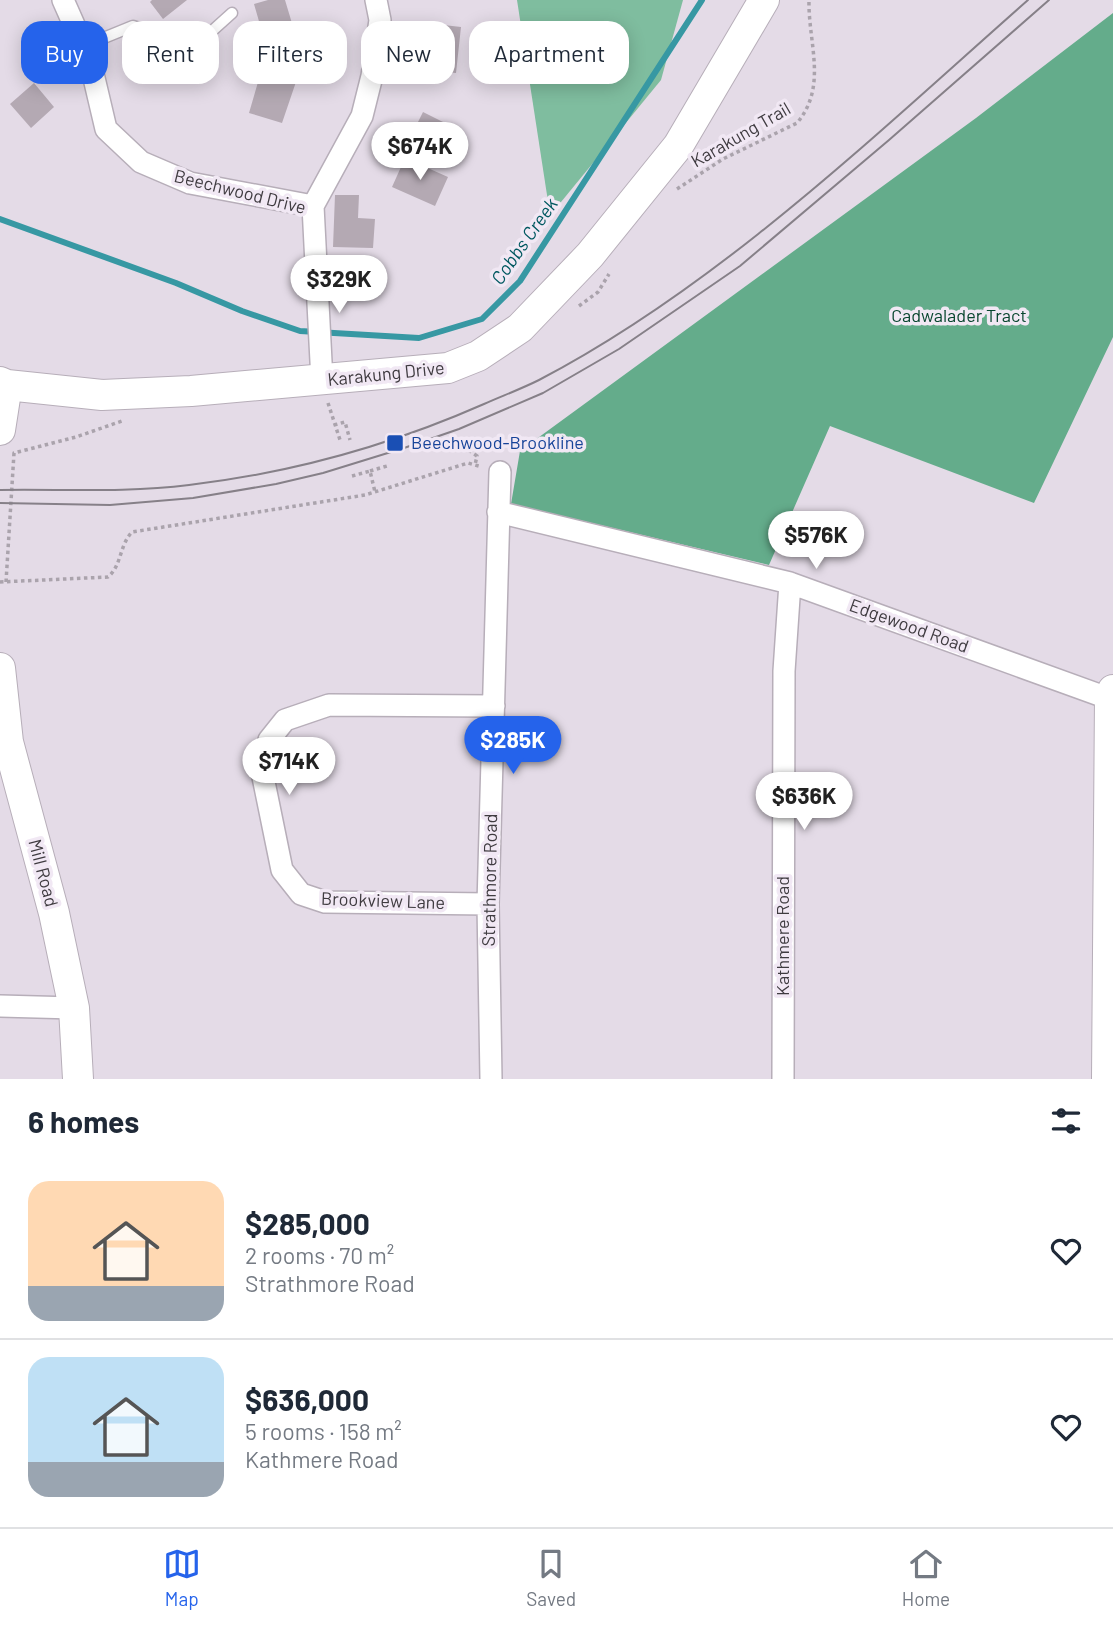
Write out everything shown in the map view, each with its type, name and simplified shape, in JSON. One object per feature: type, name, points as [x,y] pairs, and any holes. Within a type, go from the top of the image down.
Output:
[{"type":"street","name":"Beechwood Drive","points":[[63,0],[73,21]]},
{"type":"street","points":[[313,206],[362,116],[372,76],[380,20],[376,0]]},
{"type":"street","name":"Karakung Drive","points":[[3,384],[102,395],[191,391],[321,370],[449,369],[478,356],[520,328],[590,255],[678,146],[766,1]]},
{"type":"street","name":"Beechwood Drive","points":[[95,84],[106,129],[141,162],[190,183],[313,206],[321,370]]},
{"type":"street","points":[[0,430],[3,384]]},
{"type":"street","name":"Strathmore Road","points":[[491,1079],[488,904],[500,472]]},
{"type":"street","name":"Edgewood Road","points":[[498,512],[790,583],[1112,696]]},
{"type":"street","name":"Kathmere Road","points":[[783,1079],[784,671],[790,583]]},
{"type":"street","name":"Mill Road","points":[[0,668],[8,742],[54,913],[74,1008],[78,1079]]},
{"type":"street","points":[[1107,1079],[1112,696]]},
{"type":"street","name":"Brookview Lane","points":[[488,904],[325,902],[301,894],[282,870],[263,777],[269,740],[285,720],[329,705],[494,706]]},
{"type":"street","points":[[0,1006],[74,1008]]},
{"type":"lane","points":[[108,36],[133,26],[180,41],[202,40],[233,13]]},
{"type":"path","name":"Karakung Trail","points":[[676,190],[723,159],[797,123],[804,115],[815,88],[816,65],[809,0]]},
{"type":"path","points":[[573,310],[598,292],[612,269]]},
{"type":"path","points":[[124,421],[14,453],[3,582],[108,577],[115,571],[124,541],[132,532],[375,492],[468,463],[500,472]]},
{"type":"path","points":[[341,443],[334,425],[345,422],[350,440]]},
{"type":"path","points":[[457,442],[477,456],[475,465]]},
{"type":"path","points":[[352,476],[387,466]]},
{"type":"path","points":[[370,471],[375,492]]},
{"type":"green space","points":[[517,0],[683,0],[661,80],[552,213],[530,84],[629,84],[629,21],[520,21]]},
{"type":"green space","name":"Cadwalader Tract","points":[[1113,13],[1113,337],[1034,503],[830,426],[769,565],[511,504],[520,451],[976,118]]},
{"type":"building","points":[[187,0],[163,19],[150,2]]},
{"type":"building","points":[[268,0],[285,0],[291,21],[259,21],[254,4]]},
{"type":"building","points":[[455,26],[461,27],[455,73]]},
{"type":"building","points":[[35,84],[54,107],[31,128],[10,104]]},
{"type":"building","points":[[257,84],[295,84],[282,123],[249,113]]},
{"type":"building","points":[[423,112],[463,132],[456,145],[464,149],[457,164],[409,140]]},
{"type":"building","points":[[405,158],[448,177],[435,206],[392,187]]},
{"type":"building","points":[[335,195],[359,195],[358,218],[375,219],[373,248],[333,247]]},
{"type":"waterway","name":"Cobbs Creek","points":[[0,219],[300,331],[419,338],[482,319],[520,281],[702,0]]},
{"type":"tram line","points":[[0,490],[142,489],[265,473],[340,455],[413,432],[532,383],[605,342],[670,300],[733,254],[854,154],[1028,0]]},
{"type":"tram line","points":[[0,503],[110,505],[193,498],[276,484],[323,473],[404,448],[459,429],[543,393],[619,349],[740,266],[1049,0]]},
{"type":"place","name":"Beechwood-Brookline","points":[[395,443]]}]
